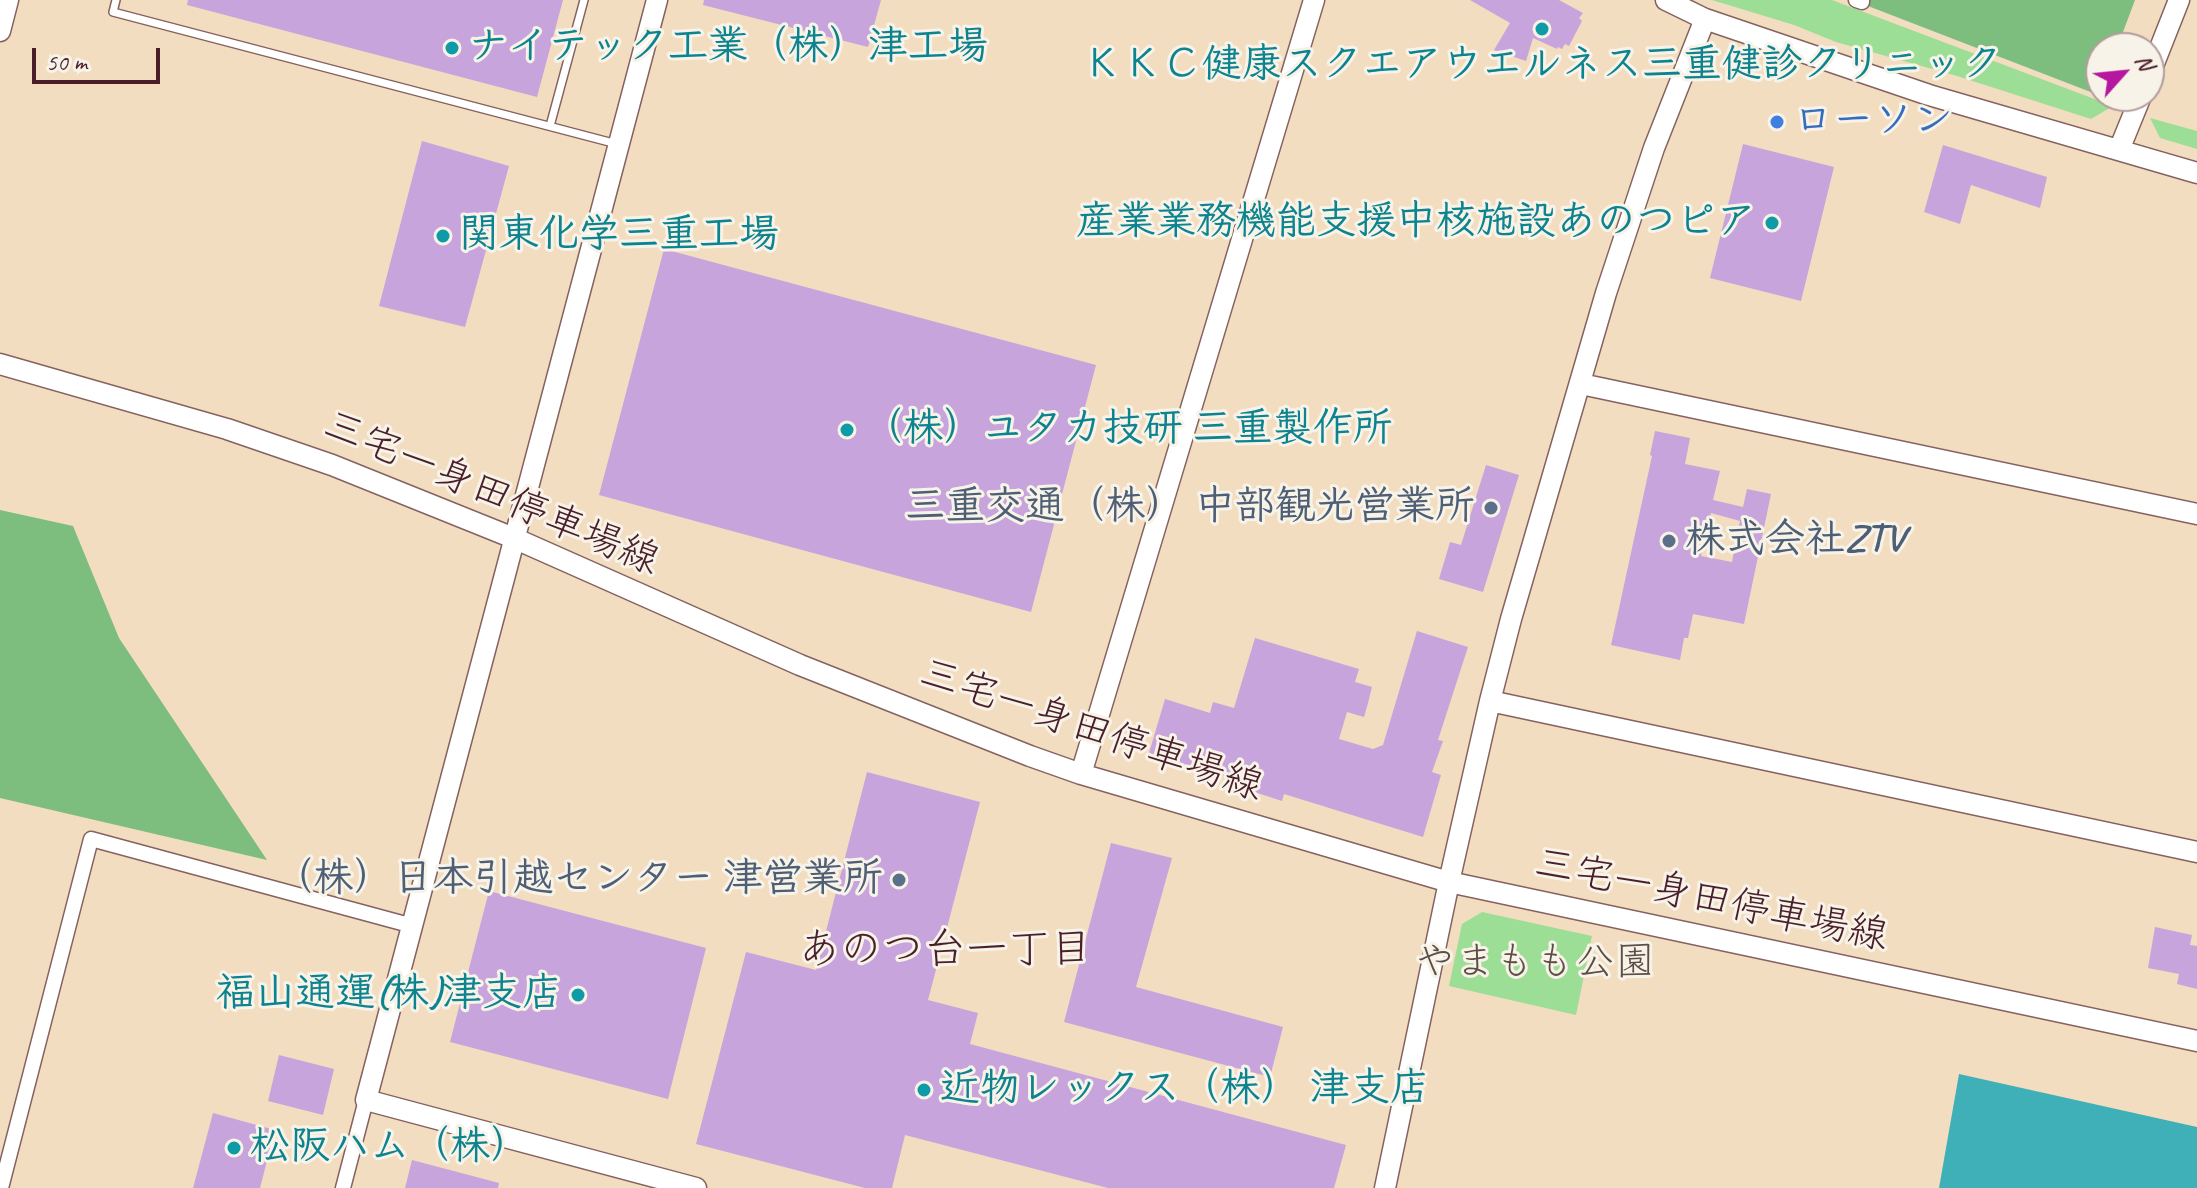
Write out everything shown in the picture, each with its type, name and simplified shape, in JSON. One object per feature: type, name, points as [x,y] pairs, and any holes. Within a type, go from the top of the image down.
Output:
[{"type":"street","points":[[0,31],[8,0]]},
{"type":"street","points":[[343,1188],[657,0]]},
{"type":"street","points":[[1081,774],[1314,0]]},
{"type":"street","points":[[1666,0],[1705,19],[1929,95],[2197,173]]},
{"type":"street","points":[[1856,0],[1862,0]]},
{"type":"street","points":[[2165,35],[2179,0]]},
{"type":"street","points":[[1385,1188],[1449,882],[1511,619],[1606,293],[1654,148],[1705,19]]},
{"type":"street","points":[[2119,150],[2134,112]]},
{"type":"street","name":"三宅一身田停車場線","points":[[0,364],[242,434],[345,470],[516,539],[800,665],[1081,774],[1449,882],[2197,1041]]},
{"type":"street","points":[[1581,384],[2197,514]]},
{"type":"street","points":[[1490,701],[2197,852]]},
{"type":"street","points":[[1,1188],[91,839],[413,926]]},
{"type":"street","points":[[366,1100],[696,1188]]},
{"type":"lane","points":[[116,0],[113,12],[619,144]]},
{"type":"lane","points":[[550,126],[584,0]]},
{"type":"green space","points":[[1712,0],[1832,0],[2085,95],[2085,112],[2103,112],[2091,119],[1957,76],[1836,42],[1794,25]]},
{"type":"green space","points":[[1870,0],[2135,0],[2123,32],[2085,32],[2085,90],[1868,6]]},
{"type":"green space","points":[[2150,118],[2197,131],[2197,149],[2160,138]]},
{"type":"green space","points":[[0,510],[73,526],[119,638],[267,860],[0,798]]},
{"type":"green space","name":"やまもも公園","points":[[1482,912],[1592,936],[1576,1015],[1449,986],[1462,924]]},
{"type":"water","points":[[1959,1074],[2197,1127],[2197,1188],[1939,1188]]},
{"type":"building","name":"ナイテック工業（株）津工場","points":[[188,0],[563,0],[537,97],[187,5]]},
{"type":"building","points":[[704,0],[881,0],[868,47],[703,5]]},
{"type":"building","name":"ＫＫＣ健康スクエアウエルネス三重健診クリニック","points":[[1470,0],[1559,0],[1583,13],[1579,18],[1582,21],[1569,46],[1565,44],[1562,49],[1533,38],[1526,61],[1494,50],[1510,23]]},
{"type":"building","name":"関東化学三重工場","points":[[422,141],[509,166],[465,327],[379,306]]},
{"type":"building","name":"産業業務機能支援中核施設あのつピア","points":[[1743,144],[1834,167],[1801,301],[1710,278]]},
{"type":"building","points":[[1943,145],[2047,177],[2040,208],[1971,185],[1960,224],[1924,212]]},
{"type":"building","name":"（株）ユタカ技研 三重製作所","points":[[664,249],[1096,365],[1031,612],[599,495]]},
{"type":"building","name":"株式会社ZTV","points":[[1655,431],[1690,438],[1685,464],[1720,471],[1713,500],[1743,507],[1747,489],[1771,494],[1744,624],[1693,614],[1680,660],[1611,645]],"holes":[[[1711,513],[1740,521],[1732,562],[1701,556]]]},
{"type":"building","name":"三重交通（株） 中部観光営業所","points":[[1486,465],[1519,475],[1483,592],[1439,579],[1450,542],[1461,545]]},
{"type":"building","points":[[1417,631],[1468,647],[1438,740],[1443,741],[1432,772],[1441,775],[1423,837],[1284,794],[1282,801],[1233,785],[1234,779],[1149,753],[1165,699],[1210,713],[1213,702],[1234,708],[1255,638],[1359,669],[1355,682],[1372,687],[1364,717],[1347,712],[1339,739],[1373,749],[1383,745]]},
{"type":"building","name":"近物レックス（株） 津支店","points":[[867,772],[980,802],[928,1000],[978,1013],[970,1044],[1346,1145],[1334,1188],[1108,1188],[905,1135],[892,1188],[865,1188],[696,1144],[746,952],[816,970]]},
{"type":"building","points":[[1111,843],[1172,858],[1136,987],[1283,1027],[1270,1077],[1064,1022]]},
{"type":"building","name":"福山通運(株)津支店","points":[[489,891],[706,948],[668,1099],[450,1042]]},
{"type":"building","points":[[2155,927],[2192,935],[2190,945],[2197,946],[2197,989],[2177,984],[2179,974],[2148,968]]},
{"type":"building","points":[[279,1055],[334,1069],[323,1115],[268,1101]]},
{"type":"building","name":"松阪ハム（株）","points":[[213,1113],[275,1130],[260,1188],[193,1188]]},
{"type":"building","points":[[412,1160],[499,1183],[498,1188],[405,1188]]},
{"type":"place","name":"ＫＫＣ健康スクエアウエルネス三重健診クリニック","points":[[1542,29]]},
{"type":"place","name":"ナイテック工業（株）津工場","points":[[452,48]]},
{"type":"place","name":"ローソン","points":[[1777,122]]},
{"type":"place","name":"産業業務機能支援中核施設あのつピア","points":[[1772,223]]},
{"type":"place","name":"関東化学三重工場","points":[[443,236]]},
{"type":"place","name":"（株）ユタカ技研 三重製作所","points":[[847,430]]},
{"type":"place","name":"三重交通（株） 中部観光営業所","points":[[1491,508]]},
{"type":"place","name":"株式会社ZTV","points":[[1669,541]]},
{"type":"place","name":"（株）日本引越センター 津営業所","points":[[899,880]]},
{"type":"place","name":"福山通運(株)津支店","points":[[578,995]]},
{"type":"place","name":"近物レックス（株） 津支店","points":[[924,1090]]},
{"type":"place","name":"松阪ハム（株）","points":[[234,1148]]},
{"type":"district","name":"あのつ台一丁目","points":[[945,951]]}]
